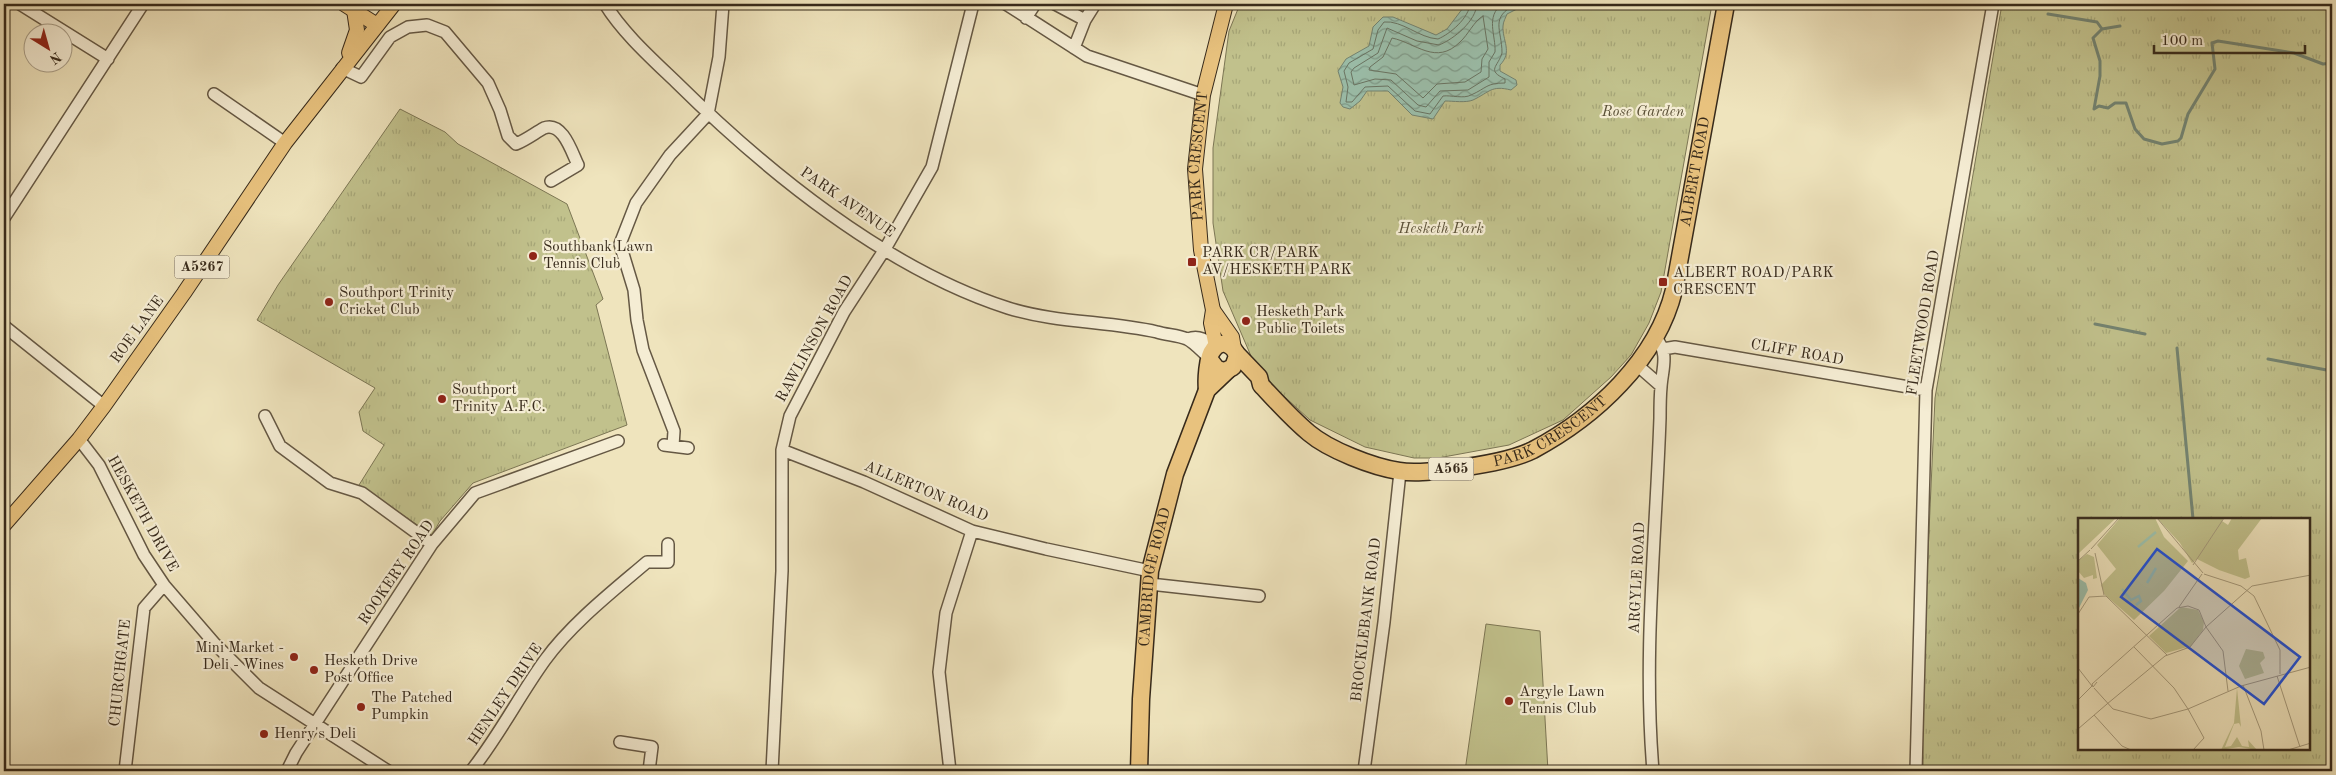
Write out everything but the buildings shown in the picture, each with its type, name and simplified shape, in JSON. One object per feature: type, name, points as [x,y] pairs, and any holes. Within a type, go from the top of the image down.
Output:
[{"type":"highway","name":"ALBERT ROAD","points":[[1659,343],[1674,290],[1726,4]]},
{"type":"highway","name":"PARK CRESCENT","points":[[1235,351],[1259,377],[1261,385],[1310,434],[1375,465],[1400,472],[1428,472],[1460,468],[1531,450],[1574,423],[1608,396],[1659,343]]},
{"type":"highway","points":[[1213,353],[1228,344],[1235,351],[1235,364],[1229,370]]},
{"type":"highway","name":"A565","points":[[1213,353],[1217,369],[1229,370]]},
{"type":"highway","name":"CAMBRIDGE ROAD","points":[[1207,390],[1205,379],[1213,353]]},
{"type":"highway","name":"PARK CRESCENT","points":[[1229,370],[1254,384],[1261,385]]},
{"type":"highway","name":"CAMBRIDGE ROAD","points":[[1140,771],[1141,699],[1150,577],[1175,474],[1207,390],[1229,370]]},
{"type":"main road","name":"ROE LANE","points":[[4,525],[79,439],[104,406],[184,293],[285,143],[343,66],[394,4]]},
{"type":"main road","name":"PARK CRESCENT","points":[[1213,353],[1211,323],[1213,310],[1201,250],[1195,169],[1204,95],[1226,4]]},
{"type":"main road","points":[[349,7],[377,26]]},
{"type":"main road","points":[[343,66],[357,30],[349,7]]},
{"type":"main road","name":"PARK CRESCENT","points":[[1213,310],[1232,337],[1235,351]]},
{"type":"street","points":[[20,4],[108,59]]},
{"type":"street","points":[[4,218],[143,4]]},
{"type":"street","name":"PARK AVENUE","points":[[605,4],[641,48],[708,114],[797,188],[855,231],[885,249],[973,295],[1010,308],[1043,316],[1131,326],[1188,340],[1213,353]]},
{"type":"street","points":[[688,448],[669,446],[674,431],[644,350],[637,320],[634,290],[620,244],[636,203],[670,155],[708,114],[719,57],[723,4]]},
{"type":"street","name":"RAWLINSON ROAD","points":[[772,771],[782,571],[782,450],[790,416],[805,383],[844,312],[885,249],[932,167],[974,4]]},
{"type":"street","points":[[1006,4],[1087,56],[1204,95]]},
{"type":"street","points":[[1026,18],[1035,4]]},
{"type":"street","points":[[1055,4],[1085,20]]},
{"type":"street","points":[[1074,48],[1085,20],[1094,4]]},
{"type":"street","name":"FLEETWOOD ROAD","points":[[1916,771],[1926,390],[1993,4]]},
{"type":"street","points":[[343,66],[361,78],[390,37],[408,27],[427,25],[444,32],[488,83],[500,110],[508,136],[516,144],[546,128],[554,127],[562,133],[578,165],[551,181]]},
{"type":"street","points":[[214,94],[285,143]]},
{"type":"street","points":[[4,326],[104,406]]},
{"type":"street","name":"ARGYLE ROAD","points":[[1653,771],[1649,690],[1650,593],[1656,544],[1660,386],[1664,370],[1659,343]]},
{"type":"street","name":"CLIFF ROAD","points":[[1659,343],[1926,390]]},
{"type":"street","points":[[1637,365],[1660,386]]},
{"type":"street","points":[[265,416],[280,446],[330,483],[362,493],[432,544]]},
{"type":"street","name":"HESKETH DRIVE","points":[[79,439],[99,465],[144,555],[164,585],[215,644],[259,688],[388,771]]},
{"type":"street","name":"ROOKERY ROAD","points":[[287,771],[296,753],[432,544],[475,493],[618,441]]},
{"type":"street","name":"ALLERTON ROAD","points":[[782,450],[864,482],[972,530],[1150,577],[1259,596]]},
{"type":"street","name":"BROCKLEBANK ROAD","points":[[1364,771],[1384,622],[1400,472]]},
{"type":"street","points":[[950,771],[939,672],[946,613],[972,530]]},
{"type":"street","name":"HENLEY DRIVE","points":[[471,771],[490,748],[546,659],[594,608],[647,562],[668,562],[668,544]]},
{"type":"street","name":"CHURCHGATE","points":[[125,771],[144,608],[164,585]]},
{"type":"street","points":[[620,742],[652,747],[649,771]]},
{"type":"green space","name":"Hesketh Park","points":[[1240,4],[1712,4],[1661,292],[1649,323],[1631,355],[1611,377],[1563,420],[1509,445],[1438,458],[1414,458],[1365,447],[1310,420],[1274,387],[1251,356],[1223,291],[1213,223],[1213,148],[1229,31]]},
{"type":"green space","points":[[2002,4],[2332,4],[2332,771],[1923,771],[1922,687],[1935,398]]},
{"type":"green space","points":[[400,109],[445,132],[458,144],[567,204],[603,299],[596,305],[627,425],[473,483],[440,521],[432,535],[359,485],[384,445],[363,431],[359,412],[375,388],[257,320],[278,285]]},
{"type":"green space","name":"Argyle Lawn Tennis Club","points":[[1486,624],[1540,631],[1548,771],[1465,771]]},
{"type":"water","points":[[1466,4],[1527,4],[1507,14],[1503,24],[1506,55],[1500,65],[1500,71],[1516,80],[1517,85],[1511,90],[1499,88],[1491,90],[1470,101],[1445,101],[1433,119],[1412,115],[1388,91],[1367,91],[1360,101],[1350,109],[1343,107],[1340,103],[1343,87],[1338,71],[1346,59],[1369,46],[1373,27],[1383,17],[1393,17],[1436,35],[1447,29]]},
{"type":"waterway","points":[[2048,14],[2097,22],[2102,29]]},
{"type":"waterway","points":[[2120,26],[2102,29],[2093,38],[2100,61],[2100,76],[2094,109],[2099,106],[2108,108],[2115,103],[2126,103],[2135,129],[2144,139],[2162,144],[2178,141],[2181,138],[2188,114],[2215,69],[2212,43],[2218,41],[2294,53],[2323,64],[2332,63]]},
{"type":"waterway","points":[[2095,324],[2145,334]]},
{"type":"waterway","points":[[2177,348],[2193,518]]},
{"type":"waterway","points":[[2268,359],[2332,371]]},
{"type":"place","name":"Southbank Lawn Tennis Club","points":[[533,256]]},
{"type":"place","name":"PARK CR/PARK AV/HESKETH PARK","points":[[1192,262]]},
{"type":"place","name":"ALBERT ROAD/PARK CRESCENT","points":[[1663,282]]},
{"type":"place","name":"Southport Trinity Cricket Club","points":[[329,302]]},
{"type":"place","name":"Hesketh Park Public Toilets","points":[[1246,321]]},
{"type":"place","name":"Southport Trinity A.F.C.","points":[[442,399]]},
{"type":"place","name":"Mini Market - Deli - Wines","points":[[294,657]]},
{"type":"place","name":"Hesketh Drive Post Office","points":[[314,670]]},
{"type":"place","name":"Argyle Lawn Tennis Club","points":[[1509,701]]},
{"type":"place","name":"The Patched Pumpkin","points":[[361,707]]},
{"type":"place","name":"Henry's Deli","points":[[264,734]]},
{"type":"park label","name":"Rose Garden","points":[[1643,112]]}]
